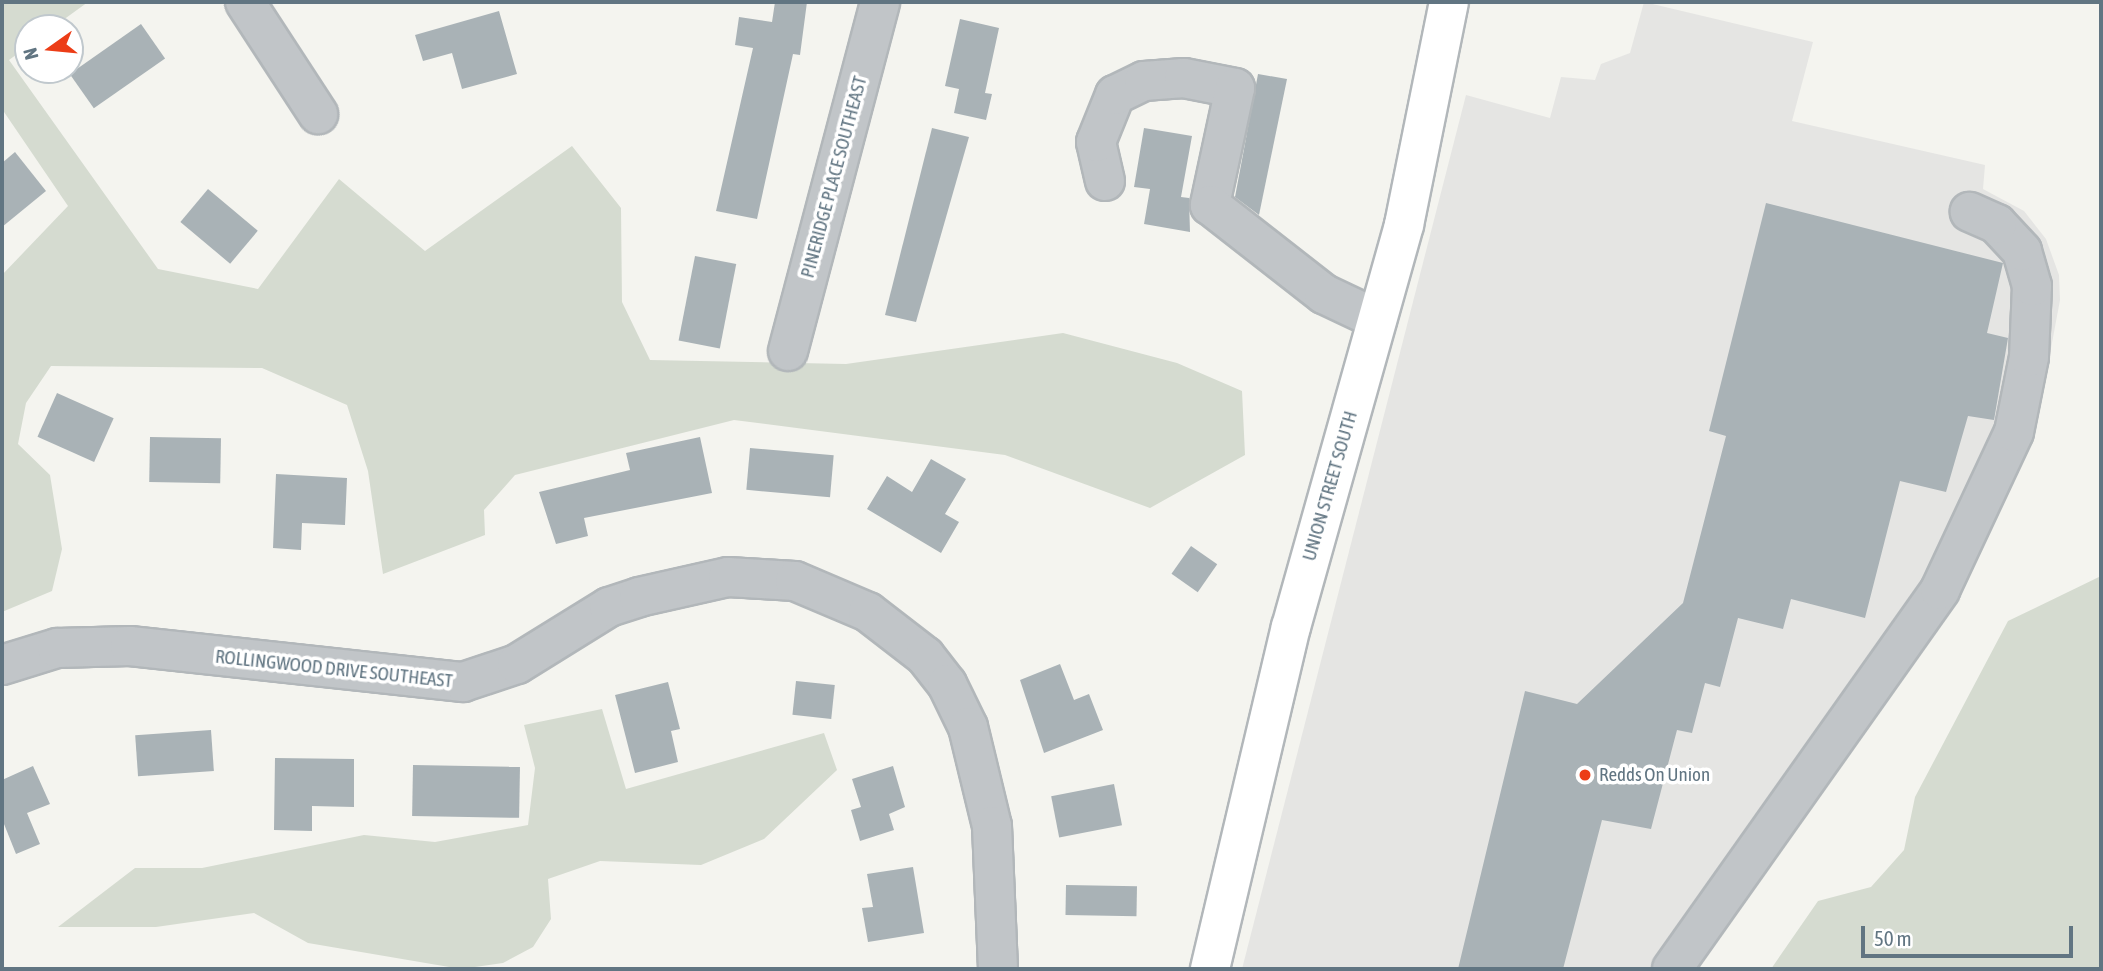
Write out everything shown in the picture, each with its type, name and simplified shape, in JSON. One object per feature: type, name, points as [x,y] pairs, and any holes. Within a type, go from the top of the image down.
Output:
[{"type":"main road","name":"UNION STREET SOUTH","points":[[1210,969],[1291,627],[1404,225],[1449,2]]},
{"type":"street","points":[[245,2],[318,114]]},
{"type":"street","name":"PINERIDGE PLACE SOUTHEAST","points":[[788,351],[880,2]]},
{"type":"street","points":[[1105,181],[1096,142],[1115,95],[1144,81],[1184,78],[1235,88],[1210,205],[1324,294],[1377,319]]},
{"type":"street","points":[[1672,969],[1940,590],[2014,432],[2029,357],[2032,286],[2022,251],[1997,224],[1970,212]]},
{"type":"street","name":"ROLLINGWOOD DRIVE SOUTHEAST","points":[[2,665],[57,648],[130,646],[463,682],[517,664],[609,607],[639,597],[729,577],[795,581],[867,612],[925,656],[947,684],[968,727],[992,826],[998,969]]},
{"type":"shaded area","points":[[2,2],[88,2],[71,14],[14,14],[14,56],[9,60],[14,67],[14,84],[26,84],[158,269],[258,289],[339,179],[425,251],[572,146],[621,208],[622,302],[650,360],[846,364],[1063,333],[1177,363],[1242,391],[1245,455],[1150,508],[1005,455],[734,420],[515,475],[484,510],[485,535],[383,574],[368,471],[347,405],[262,368],[51,366],[26,403],[18,444],[50,475],[62,549],[52,591],[2,612],[2,275],[68,206],[2,109]]},
{"type":"shaded area","points":[[1644,2],[1813,42],[1792,121],[1985,165],[1983,189],[2024,211],[2046,239],[2059,275],[2060,300],[2038,418],[1970,567],[1881,710],[1698,969],[1242,969],[1466,95],[1550,118],[1561,77],[1595,80],[1601,64],[1630,53]]},
{"type":"shaded area","points":[[2101,576],[2101,969],[1771,969],[1818,901],[1871,887],[1904,850],[1915,797],[2008,621]]},
{"type":"shaded area","points":[[602,709],[626,789],[824,733],[837,770],[764,839],[701,865],[600,861],[548,879],[551,919],[533,947],[503,963],[461,969],[308,943],[254,913],[156,927],[58,927],[135,868],[202,868],[364,835],[435,842],[528,825],[535,768],[524,725]]},
{"type":"building","points":[[775,2],[807,2],[800,55],[793,54],[757,219],[716,211],[753,48],[735,45],[739,17],[772,22]]},
{"type":"building","points":[[499,11],[517,74],[462,89],[452,53],[423,61],[415,35]]},
{"type":"building","points":[[960,19],[999,28],[985,93],[992,94],[986,120],[954,113],[959,89],[945,86]]},
{"type":"building","points":[[141,24],[165,58],[94,108],[77,84],[84,84],[84,64]]},
{"type":"building","points":[[1258,74],[1287,79],[1259,215],[1235,197]]},
{"type":"building","points":[[932,128],[969,137],[916,322],[885,315]]},
{"type":"building","points":[[1144,128],[1192,136],[1181,197],[1189,198],[1190,232],[1144,224],[1150,189],[1134,187]]},
{"type":"building","points":[[15,152],[46,191],[2,227],[2,163]]},
{"type":"building","points":[[208,189],[258,231],[230,264],[180,222]]},
{"type":"building","points":[[1766,203],[2003,263],[1987,333],[2008,338],[1994,420],[1968,416],[1946,492],[1900,481],[1865,618],[1791,599],[1783,629],[1738,618],[1720,687],[1705,683],[1692,733],[1677,730],[1651,829],[1602,820],[1563,969],[1458,969],[1525,691],[1577,704],[1683,603],[1726,436],[1709,431]]},
{"type":"building","points":[[695,256],[736,264],[720,348],[679,340]]},
{"type":"building","points":[[57,393],[114,418],[94,462],[37,437]]},
{"type":"building","points":[[150,437],[221,438],[220,483],[149,482]]},
{"type":"building","points":[[700,437],[712,493],[584,518],[588,536],[556,544],[539,492],[630,470],[626,453]]},
{"type":"building","points":[[750,448],[834,455],[830,497],[746,490]]},
{"type":"building","points":[[931,459],[966,479],[945,514],[959,522],[941,553],[867,509],[887,476],[912,492]]},
{"type":"building","points":[[276,474],[347,478],[345,525],[302,523],[301,550],[273,548]]},
{"type":"building","points":[[1191,546],[1217,564],[1198,592],[1171,574]]},
{"type":"building","points":[[1060,664],[1074,700],[1089,694],[1103,730],[1044,753],[1020,680]]},
{"type":"building","points":[[796,681],[835,685],[831,719],[792,715]]},
{"type":"building","points":[[668,682],[680,729],[671,731],[678,762],[635,773],[615,695]]},
{"type":"building","points":[[211,730],[214,771],[138,776],[135,735]]},
{"type":"building","points":[[275,758],[354,759],[354,807],[312,806],[312,831],[274,830]]},
{"type":"building","points":[[413,765],[520,767],[519,818],[412,816]]},
{"type":"building","points":[[33,766],[50,804],[27,813],[40,844],[16,854],[2,819],[2,780]]},
{"type":"building","points":[[893,766],[905,807],[889,814],[894,830],[860,841],[851,810],[861,807],[852,779]]},
{"type":"building","points":[[1114,784],[1122,825],[1059,837],[1051,796]]},
{"type":"building","points":[[913,867],[924,933],[868,942],[862,908],[873,907],[867,874]]},
{"type":"building","points":[[1066,885],[1137,886],[1136,916],[1065,915]]},
{"type":"place","name":"Redds On Union","points":[[1585,775]]}]
